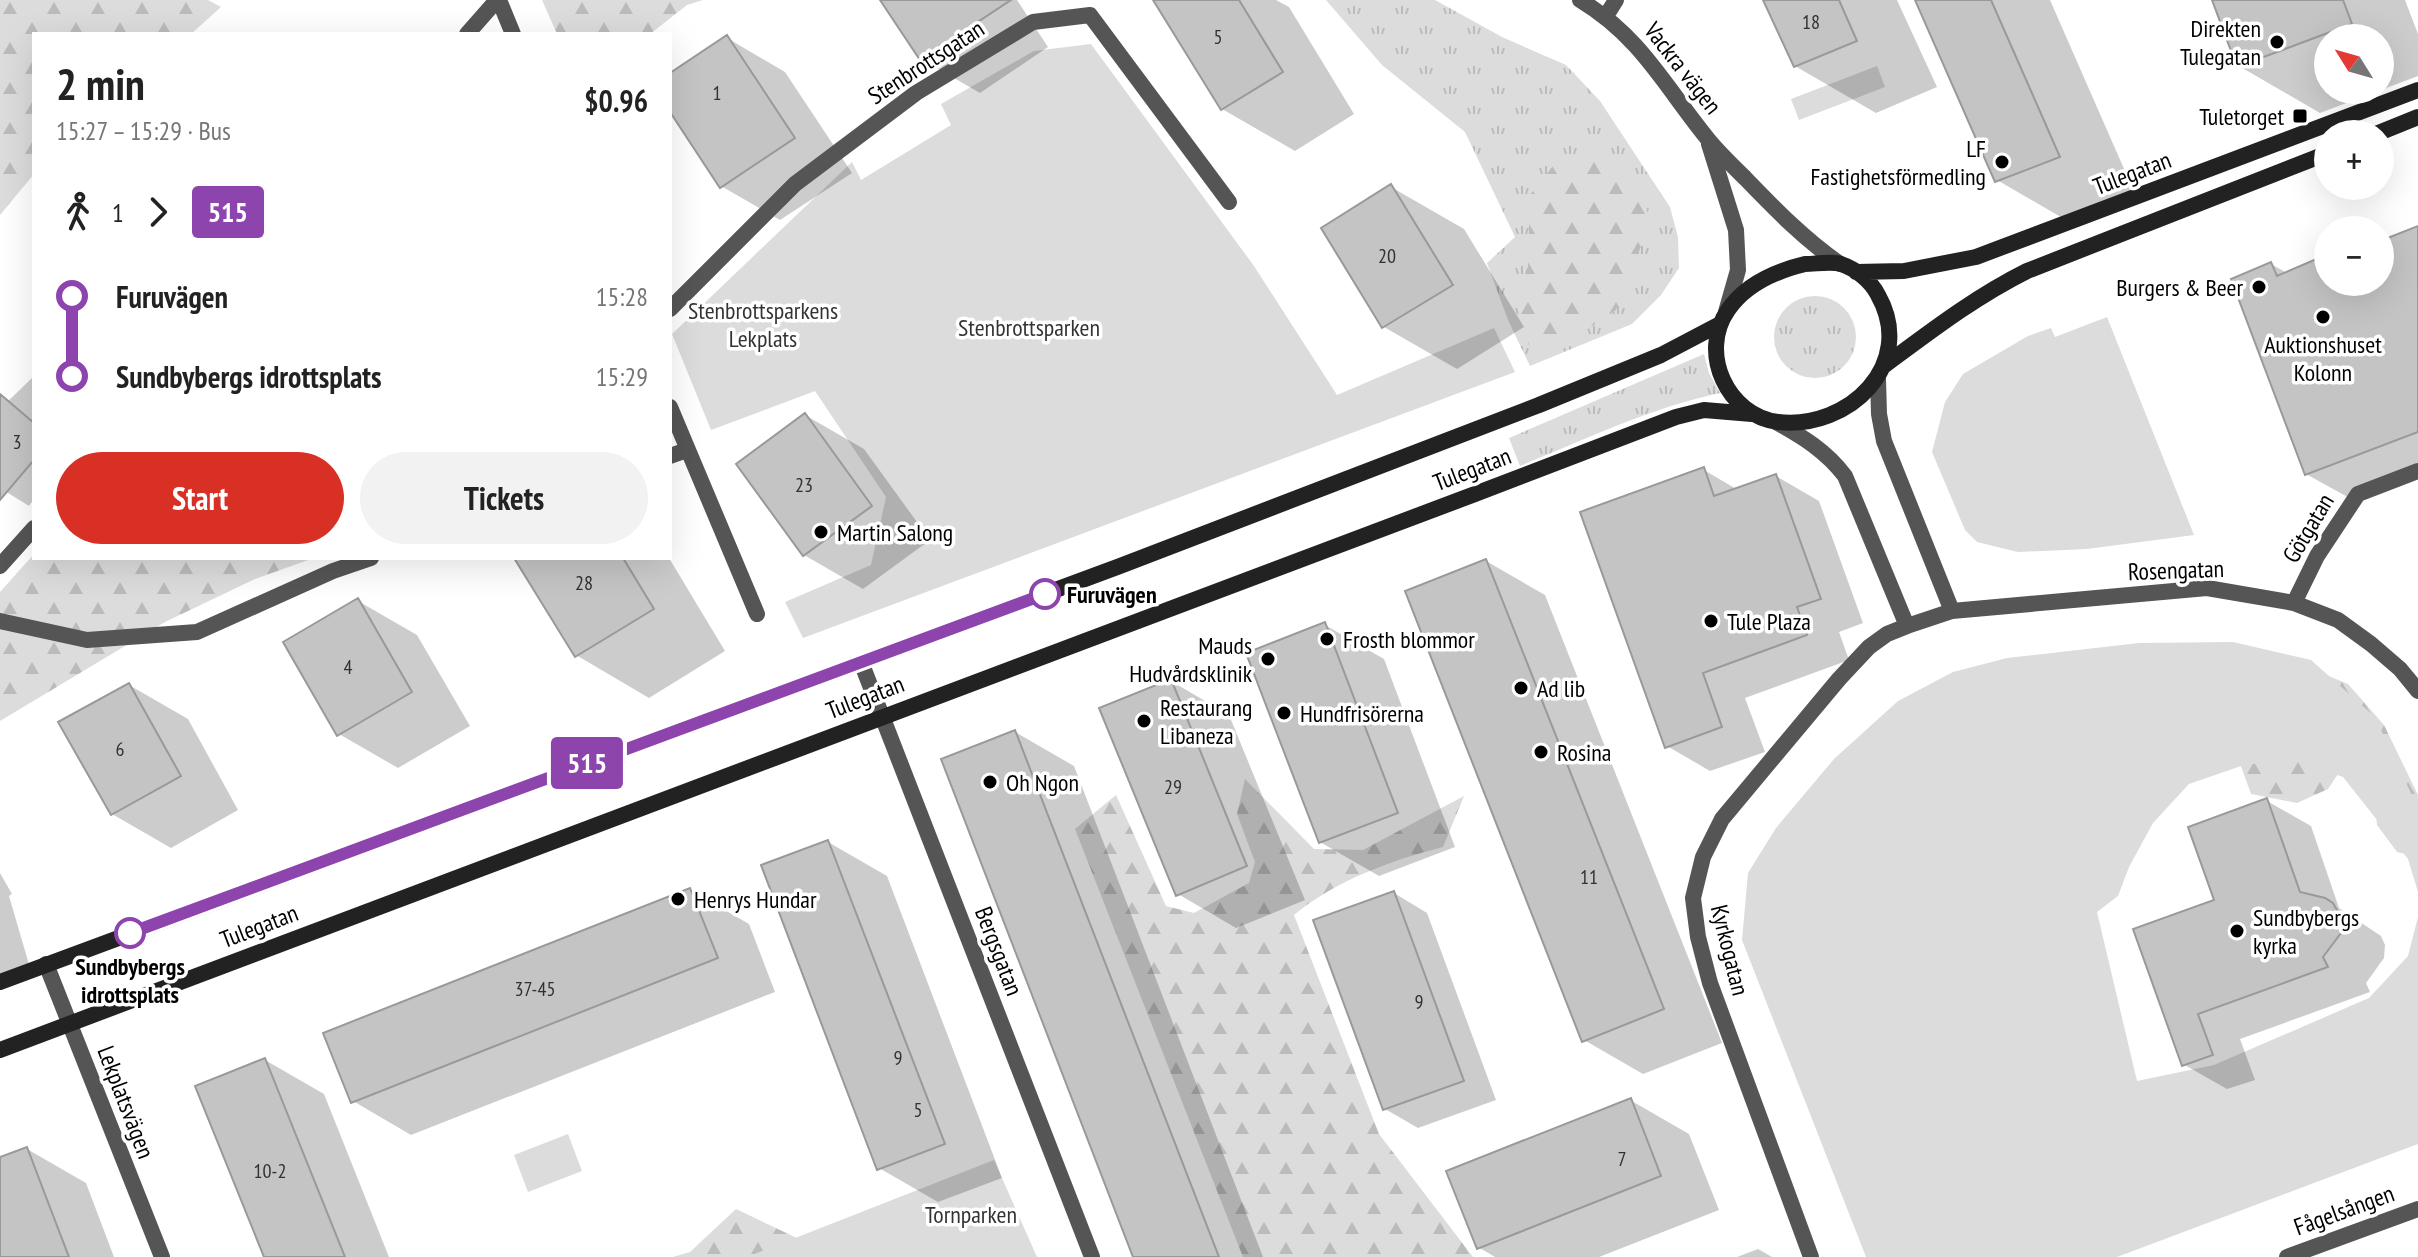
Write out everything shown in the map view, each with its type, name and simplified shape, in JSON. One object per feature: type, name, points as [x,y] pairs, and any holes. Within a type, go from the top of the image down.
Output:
[{"type":"street","points":[[469,32],[498,0],[512,32]]},
{"type":"street","name":"Vackra vägen","points":[[1580,0],[1606,16],[1625,33],[1668,84],[1708,139],[1796,229],[1840,264]]},
{"type":"street","points":[[1606,16],[1616,0]]},
{"type":"street","name":"Stenbrottsgatan","points":[[672,307],[795,184],[916,93],[1033,22],[1090,15],[1229,202]]},
{"type":"street","name":"Tulegatan","points":[[1856,272],[1904,271],[1976,257],[2418,90]]},
{"type":"street","points":[[2394,127],[2418,117]]},
{"type":"street","name":"Vackra vägen","points":[[1708,139],[1736,230],[1738,270],[1723,318]]},
{"type":"street","points":[[1776,422],[1799,422],[1830,415],[1857,399],[1881,372],[1962,308],[2027,271],[2314,158]]},
{"type":"street","points":[[1907,626],[1845,476],[1836,463],[1811,442],[1776,422],[1752,414],[1733,398],[1722,381],[1716,360],[1723,318],[1752,286],[1788,268],[1805,264],[1840,264],[1873,285],[1882,302],[1890,325],[1890,346],[1881,372],[1879,414],[1884,441],[1952,611]]},
{"type":"street","name":"Tulegatan","points":[[0,982],[861,662],[1539,405],[1661,355],[1723,318]]},
{"type":"street","name":"Tulegatan","points":[[0,1050],[1475,494],[1642,428],[1704,410],[1752,414]]},
{"type":"street","points":[[672,412],[757,614]]},
{"type":"street","points":[[672,455],[687,450]]},
{"type":"street","name":"Götgatan","points":[[2294,603],[2317,556],[2358,494],[2418,471]]},
{"type":"street","points":[[0,566],[32,530]]},
{"type":"street","points":[[0,621],[87,640],[197,632],[333,571],[365,560]]},
{"type":"street","name":"Rosengatan","points":[[1907,626],[1952,611],[2207,588],[2294,603],[2338,620],[2400,669],[2418,691]]},
{"type":"street","name":"Kyrkogatan","points":[[1811,1257],[1710,983],[1698,937],[1693,898],[1703,857],[1722,819],[1741,793],[1869,647],[1887,634],[1907,626]]},
{"type":"street","name":"Bergsgatan","points":[[861,662],[1092,1257]]},
{"type":"street","name":"Lekplatsvägen","points":[[46,964],[162,1257]]},
{"type":"street","name":"Fågelsången","points":[[2287,1257],[2418,1209]]},
{"type":"green space","points":[[0,0],[208,0],[221,7],[193,32],[32,32],[32,176],[0,215]]},
{"type":"green space","points":[[542,0],[703,0],[687,5],[653,32],[556,32]]},
{"type":"green space","points":[[1326,0],[1435,0],[1502,37],[1566,65],[1600,101],[1670,207],[1678,237],[1679,268],[1661,295],[1632,324],[1530,366],[1508,320],[1487,263],[1515,237],[1465,132],[1382,65]]},
{"type":"green space","name":"Stenbrottsparken","points":[[1091,44],[1254,266],[1337,395],[1494,328],[1515,372],[803,638],[785,602],[871,565],[886,497],[815,391],[711,430],[672,334],[852,162],[861,180],[951,125],[941,104],[1034,51]]},
{"type":"green space","points":[[1877,66],[1885,87],[1799,120],[1791,99]]},
{"type":"green space","points":[[1605,155],[1633,175],[1651,221],[1616,310],[1557,350],[1541,352],[1529,345],[1519,324],[1518,308],[1528,267],[1530,195],[1557,161]]},
{"type":"green space","points":[[1815,296],[1831,299],[1844,308],[1853,321],[1856,337],[1853,353],[1844,366],[1831,375],[1815,378],[1799,375],[1786,366],[1777,353],[1774,337],[1777,321],[1786,308],[1799,299]]},
{"type":"green space","points":[[2107,317],[2194,535],[2087,549],[2018,552],[1977,542],[1965,530],[1932,452],[1945,402],[1963,374],[2028,336],[2051,328],[2055,337]]},
{"type":"green space","points":[[1704,354],[1709,373],[1720,393],[1643,416],[1520,466],[1509,438]]},
{"type":"green space","points":[[32,556],[32,560],[308,560],[255,579],[165,622],[0,721],[0,592]]},
{"type":"green space","points":[[2233,642],[2311,660],[2375,717],[2418,808],[2418,892],[2408,859],[2343,777],[2300,762],[2247,764],[2189,784],[2153,823],[2129,867],[2118,896],[2097,912],[2137,1081],[2214,1065],[2369,998],[2408,956],[2418,917],[2418,1144],[2117,1257],[1866,1257],[1742,940],[1748,873],[1776,828],[1834,759],[1898,701],[1953,672],[2007,658],[2139,643]]},
{"type":"green space","points":[[2297,663],[2348,684],[2384,725],[2418,795],[2418,857],[2397,852],[2377,825],[2373,779],[2344,765],[2328,789],[2297,803],[2251,794],[2234,747]]},
{"type":"green space","points":[[1245,779],[1314,849],[1363,850],[1464,796],[1443,847],[1364,873],[1294,915],[1379,1134],[1473,1257],[1243,1257],[1075,829],[1116,795],[1166,906],[1194,913],[1249,883],[1255,862],[1237,814]]},
{"type":"green space","points":[[568,1134],[582,1171],[528,1192],[514,1155]]},
{"type":"green space","name":"Tornparken","points":[[994,1160],[1037,1257],[747,1257]]},
{"type":"green space","points":[[736,1209],[801,1240],[953,1257],[673,1257],[690,1252]]},
{"type":"building","points":[[880,0],[1011,0],[920,60]]},
{"type":"building","points":[[1153,0],[1239,0],[1283,72],[1221,110]]},
{"type":"building","points":[[1763,0],[1839,0],[1857,41],[1794,67]]},
{"type":"building","points":[[1915,0],[1991,0],[2060,157],[1995,182]]},
{"type":"building","points":[[2212,0],[2343,0],[2352,24],[2314,24],[2314,38],[2237,67]]},
{"type":"building","points":[[727,35],[795,138],[720,188],[672,115],[672,72]]},
{"type":"building","points":[[1391,184],[1453,285],[1382,328],[1321,228]]},
{"type":"building","points":[[2418,226],[2418,432],[2305,475],[2231,279],[2271,262],[2277,276],[2314,260],[2314,296],[2394,296],[2394,235]]},
{"type":"building","points":[[0,394],[32,421],[32,462],[0,500]]},
{"type":"building","points":[[805,413],[872,506],[803,556],[736,464]]},
{"type":"building","name":"Tule Plaza","points":[[1704,467],[1714,496],[1776,474],[1821,599],[1797,607],[1807,635],[1703,673],[1722,727],[1665,748],[1580,512]]},
{"type":"building","points":[[1486,559],[1664,1009],[1582,1042],[1405,591]]},
{"type":"building","points":[[515,560],[624,560],[654,609],[575,657]]},
{"type":"building","points":[[358,598],[412,692],[337,736],[283,642]]},
{"type":"building","points":[[1325,622],[1398,813],[1319,843],[1246,653]]},
{"type":"building","points":[[1171,679],[1247,866],[1176,896],[1099,708]]},
{"type":"building","points":[[129,683],[181,776],[111,815],[58,722]]},
{"type":"building","points":[[1015,730],[1219,1257],[1133,1257],[941,759]]},
{"type":"building","name":"Sundbybergs kyrka","points":[[2267,798],[2300,892],[2333,903],[2342,919],[2341,933],[2323,957],[2328,967],[2198,1014],[2213,1055],[2182,1066],[2133,929],[2214,900],[2188,827]]},
{"type":"building","points":[[828,840],[945,1144],[877,1170],[761,865]]},
{"type":"building","points":[[690,888],[718,958],[351,1103],[323,1033]]},
{"type":"building","points":[[1394,891],[1464,1081],[1383,1110],[1313,920]]},
{"type":"building","points":[[265,1058],[345,1257],[264,1257],[195,1086]]},
{"type":"building","points":[[1631,1098],[1661,1176],[1477,1249],[1446,1171]]},
{"type":"building","points":[[27,1147],[69,1257],[0,1257],[0,1157]]},
{"type":"bus line","name":"515","points":[[130,933],[1045,594]]},
{"type":"place","name":"Direkten Tulegatan","points":[[2277,42]]},
{"type":"place","name":"Tuletorget","points":[[2300,116]]},
{"type":"place","name":"LF Fastighetsförmedling","points":[[2002,162]]},
{"type":"place","name":"Burgers & Beer","points":[[2259,287]]},
{"type":"place","name":"Auktionshuset Kolonn","points":[[2323,317]]},
{"type":"place","name":"Martin Salong","points":[[821,532]]},
{"type":"place","name":"Furuvägen","points":[[1045,594]]},
{"type":"place","name":"Tule Plaza","points":[[1711,621]]},
{"type":"place","name":"Frosth blommor","points":[[1327,639]]},
{"type":"place","name":"Mauds Hudvårdsklinik","points":[[1268,659]]},
{"type":"place","name":"Ad lib","points":[[1521,688]]},
{"type":"place","name":"Hundfrisörerna","points":[[1284,713]]},
{"type":"place","name":"Restaurang Libaneza","points":[[1144,721]]},
{"type":"place","name":"Rosina","points":[[1541,752]]},
{"type":"place","name":"Oh Ngon","points":[[990,782]]},
{"type":"place","name":"Henrys Hundar","points":[[678,899]]},
{"type":"place","name":"Sundbybergs kyrka","points":[[2237,931]]},
{"type":"place","name":"Sundbybergs idrottsplats","points":[[130,933]]},
{"type":"park label","name":"Stenbrottsparkens Lekplats","points":[[763,324]]}]
